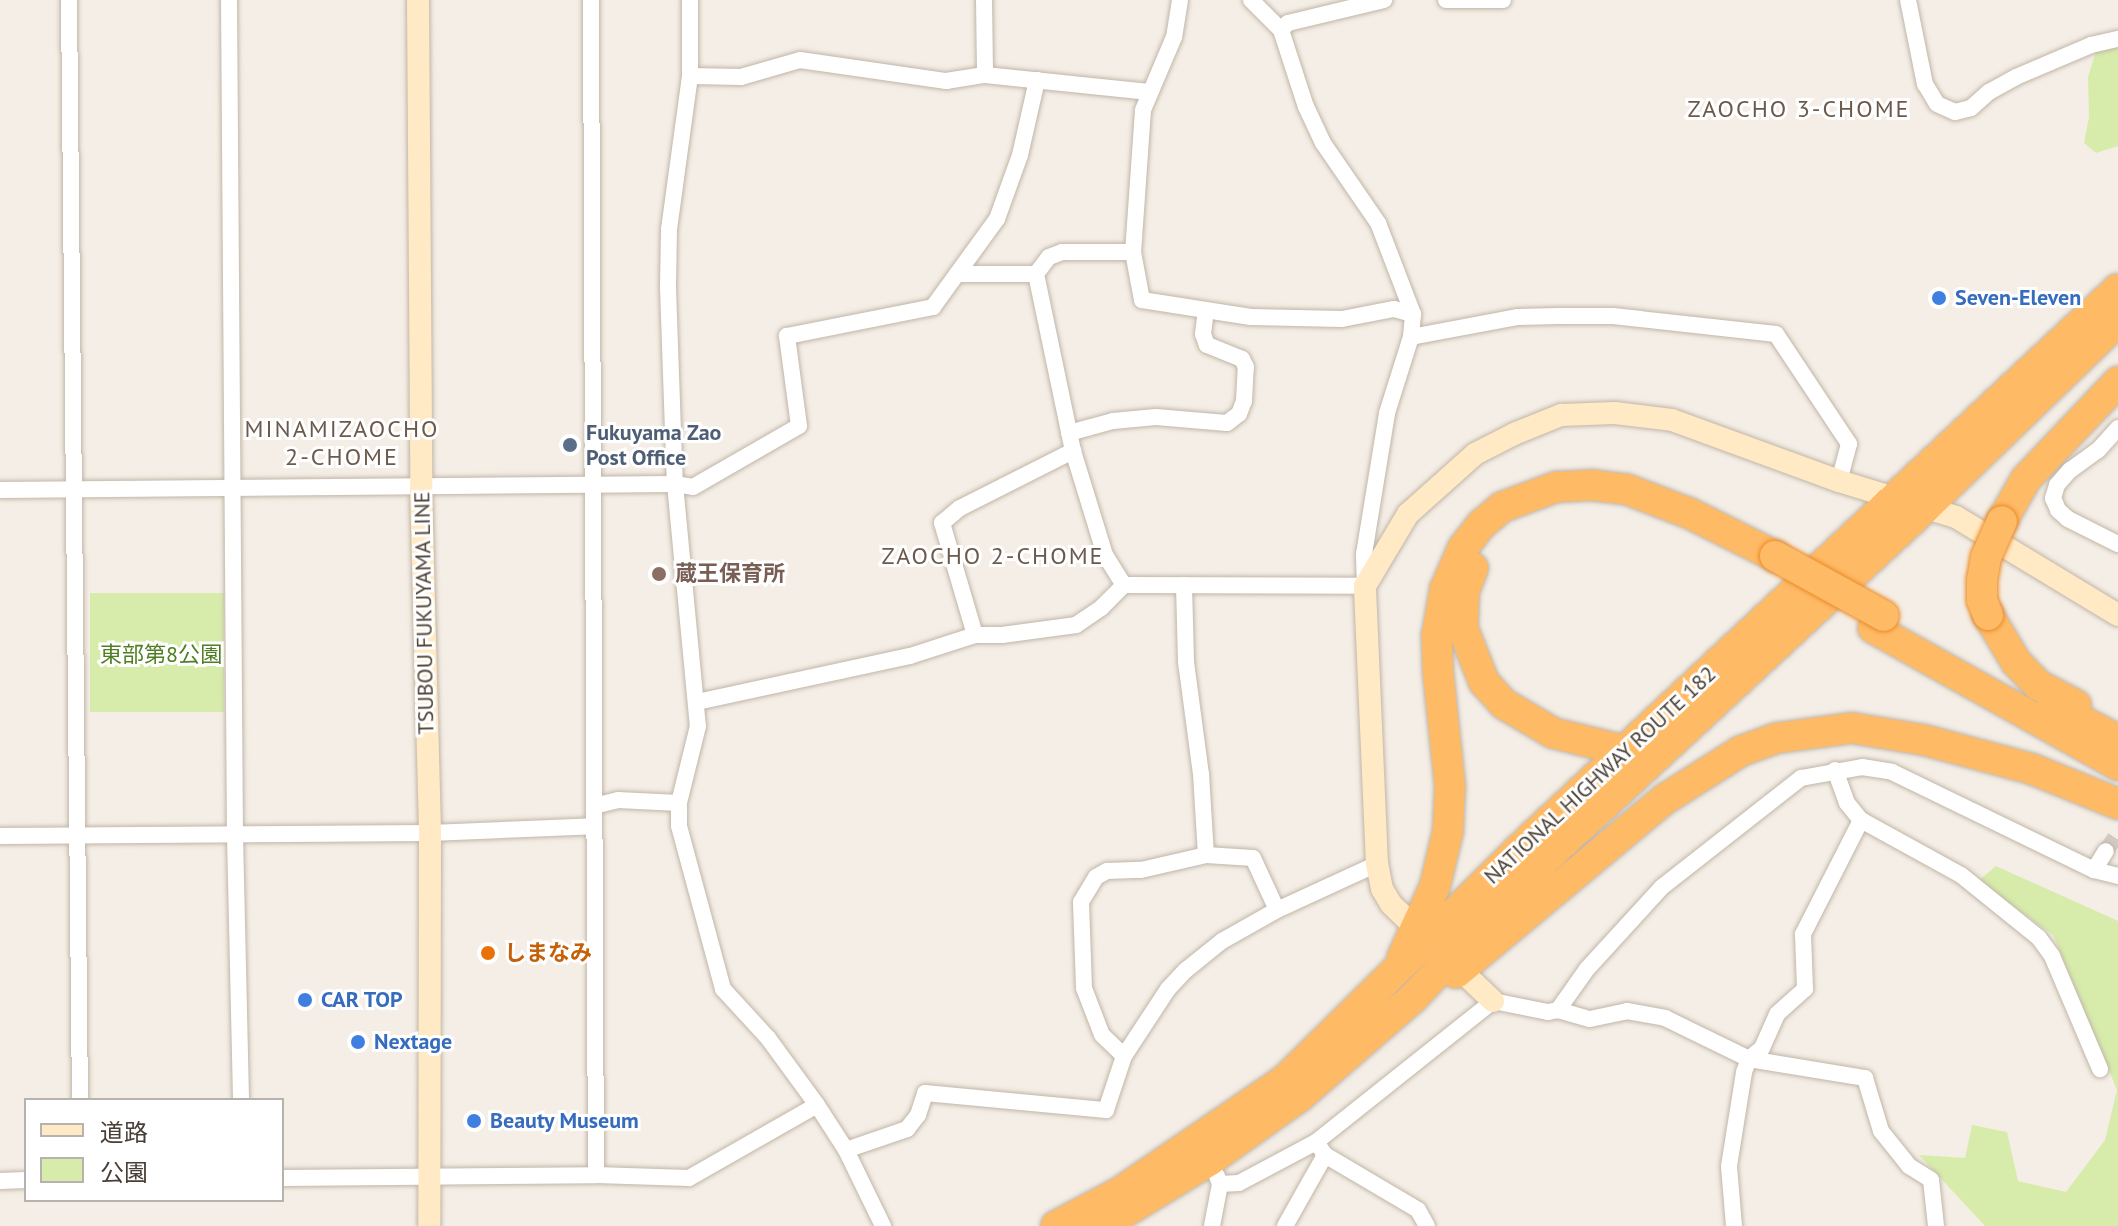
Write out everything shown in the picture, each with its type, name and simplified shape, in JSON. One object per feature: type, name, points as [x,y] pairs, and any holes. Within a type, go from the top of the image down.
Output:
[{"type":"highway","name":"NATIONAL HIGHWAY ROUTE 182","points":[[1102,1226],[1215,1172],[1413,998],[1438,949],[1518,850],[2118,289]]},
{"type":"highway","name":"NATIONAL HIGHWAY ROUTE 182","points":[[1056,1226],[1122,1191],[1286,1079],[1396,971],[1438,949],[1538,866],[1925,508],[2118,321]]},
{"type":"highway","points":[[2118,382],[2026,479],[1986,557],[1982,580],[1982,600],[1988,615],[2016,662],[2038,685],[2118,728]]},
{"type":"highway","points":[[1438,949],[1435,886],[1448,831],[1450,786],[1437,659],[1445,589],[1463,548],[1482,524],[1502,507],[1556,487],[1614,488],[1689,513],[1769,563],[1879,622],[2118,740]]},
{"type":"highway","points":[[1625,751],[1553,733],[1504,704],[1484,682],[1463,629],[1464,592],[1477,558],[1493,537],[1533,512],[1559,504],[1623,508],[1769,563]]},
{"type":"highway","points":[[1879,622],[2118,765]]},
{"type":"highway","points":[[1438,949],[1741,751],[1777,738],[1852,728],[1924,740],[2032,769],[2118,804]]},
{"type":"street","points":[[69,0],[80,1098]]},
{"type":"street","points":[[229,0],[235,835],[241,1098]]},
{"type":"street","name":"TSUBOU FUKUYAMA LINE","points":[[418,0],[421,487],[430,833],[429,1226]]},
{"type":"street","points":[[591,0],[596,1175]]},
{"type":"street","points":[[690,0],[690,76],[669,229],[675,484],[697,702],[697,740],[679,803],[679,826],[723,989],[768,1038],[817,1105],[846,1150],[883,1226]]},
{"type":"street","points":[[984,0],[985,75]]},
{"type":"street","points":[[1180,0],[1174,37],[1143,110],[1133,252],[1142,300],[1251,317],[1342,319],[1394,309],[1413,314]]},
{"type":"street","points":[[1251,0],[1281,30],[1306,107],[1323,143],[1378,223],[1413,314],[1411,337],[1387,413],[1364,554],[1377,864],[1382,889],[1391,904],[1493,1001],[1548,1012],[1558,1010],[1590,1019],[1627,1011],[1665,1018],[1749,1059],[1865,1078],[1881,1131],[1909,1166],[1931,1180],[1936,1226]]},
{"type":"street","points":[[1281,30],[1288,23],[1350,5],[1384,0]]},
{"type":"street","points":[[1446,0],[1503,0]]},
{"type":"street","points":[[1908,0],[1925,84],[1937,104],[1955,112],[1971,108],[1989,92],[2016,77],[2091,45],[2118,39]]},
{"type":"street","points":[[690,76],[741,77],[800,60],[946,81],[985,75],[1149,92]]},
{"type":"street","points":[[0,490],[675,484],[693,487],[799,426],[787,336],[933,307],[997,219],[1020,155],[1037,80]]},
{"type":"street","points":[[1124,585],[1105,555],[1073,451],[1036,274],[1049,257],[1062,252],[1133,252]]},
{"type":"street","points":[[957,274],[1036,274]]},
{"type":"street","points":[[1069,433],[1113,421],[1156,417],[1227,423],[1239,414],[1244,401],[1246,367],[1242,359],[1207,345],[1203,334],[1206,310]]},
{"type":"street","points":[[1411,337],[1518,317],[1558,316],[1613,316],[1776,334],[1849,444],[1839,481]]},
{"type":"street","points":[[1365,586],[1408,514],[1446,477],[1488,447],[1561,415],[1615,413],[1672,420],[1976,527],[2118,615]]},
{"type":"street","points":[[2116,433],[2070,470],[2057,485],[2053,498],[2058,510],[2068,519],[2118,544]]},
{"type":"street","points":[[975,635],[942,523],[960,508],[1073,451]]},
{"type":"street","points":[[697,702],[910,656],[975,635],[1002,635],[1076,625],[1101,608],[1124,585],[1365,586]]},
{"type":"street","points":[[1184,585],[1186,662],[1201,774],[1206,855]]},
{"type":"street","points":[[1558,1010],[1587,969],[1662,887],[1801,778],[1862,767],[1892,772],[2094,870],[2118,876]]},
{"type":"street","points":[[1835,770],[1847,803],[1861,820],[1961,875],[2039,938],[2052,956],[2100,1069]]},
{"type":"street","points":[[594,806],[618,800],[679,803]]},
{"type":"street","points":[[1734,1226],[1729,1166],[1749,1059],[1762,1048],[1777,1014],[1805,989],[1803,934],[1861,820]]},
{"type":"street","points":[[0,836],[430,833],[594,826]]},
{"type":"street","points":[[2094,870],[2106,851]]},
{"type":"street","points":[[1124,1056],[1102,1035],[1084,988],[1081,902],[1096,877],[1107,871],[1141,870],[1206,855],[1253,858],[1277,910]]},
{"type":"street","points":[[846,1150],[907,1129],[918,1115],[925,1093],[1106,1110],[1124,1056],[1168,989],[1186,970],[1222,941],[1277,910],[1377,864]]},
{"type":"street","points":[[1212,1226],[1215,1172],[1239,1183],[1321,1148],[1493,1001]]},
{"type":"street","points":[[284,1178],[596,1175],[689,1178],[817,1105]]},
{"type":"street","points":[[1285,1226],[1321,1148]]},
{"type":"street","points":[[1321,1148],[1418,1210],[1427,1226]]},
{"type":"street","points":[[0,1181],[24,1180]]},
{"type":"green space","points":[[2118,43],[2118,146],[2096,153],[2084,143],[2089,117],[2088,77],[2097,48]]},
{"type":"green space","name":"東部第8公園","points":[[90,593],[224,593],[224,712],[90,712]]},
{"type":"green space","points":[[1996,866],[2118,921],[2118,1226],[1985,1226],[1919,1155],[1965,1158],[1972,1125],[2007,1132],[2018,1181],[2066,1192],[2105,1140],[2117,1090],[2053,935],[1978,881]]},
{"type":"tunnel","points":[[2106,851],[2118,833]]},
{"type":"place","name":"Seven-Eleven","points":[[1939,298]]},
{"type":"place","name":"Fukuyama Zao Post Office","points":[[570,445]]},
{"type":"place","name":"蔵王保育所","points":[[659,574]]},
{"type":"place","name":"しまなみ","points":[[488,953]]},
{"type":"place","name":"CAR TOP","points":[[305,1000]]},
{"type":"place","name":"Nextage","points":[[358,1042]]},
{"type":"place","name":"Beauty Museum","points":[[474,1121]]},
{"type":"district","name":"ZAOCHO 3-CHOME","points":[[1799,109]]},
{"type":"district","name":"MINAMIZAOCHO 2-CHOME","points":[[342,443]]},
{"type":"district","name":"ZAOCHO 2-CHOME","points":[[993,556]]}]
